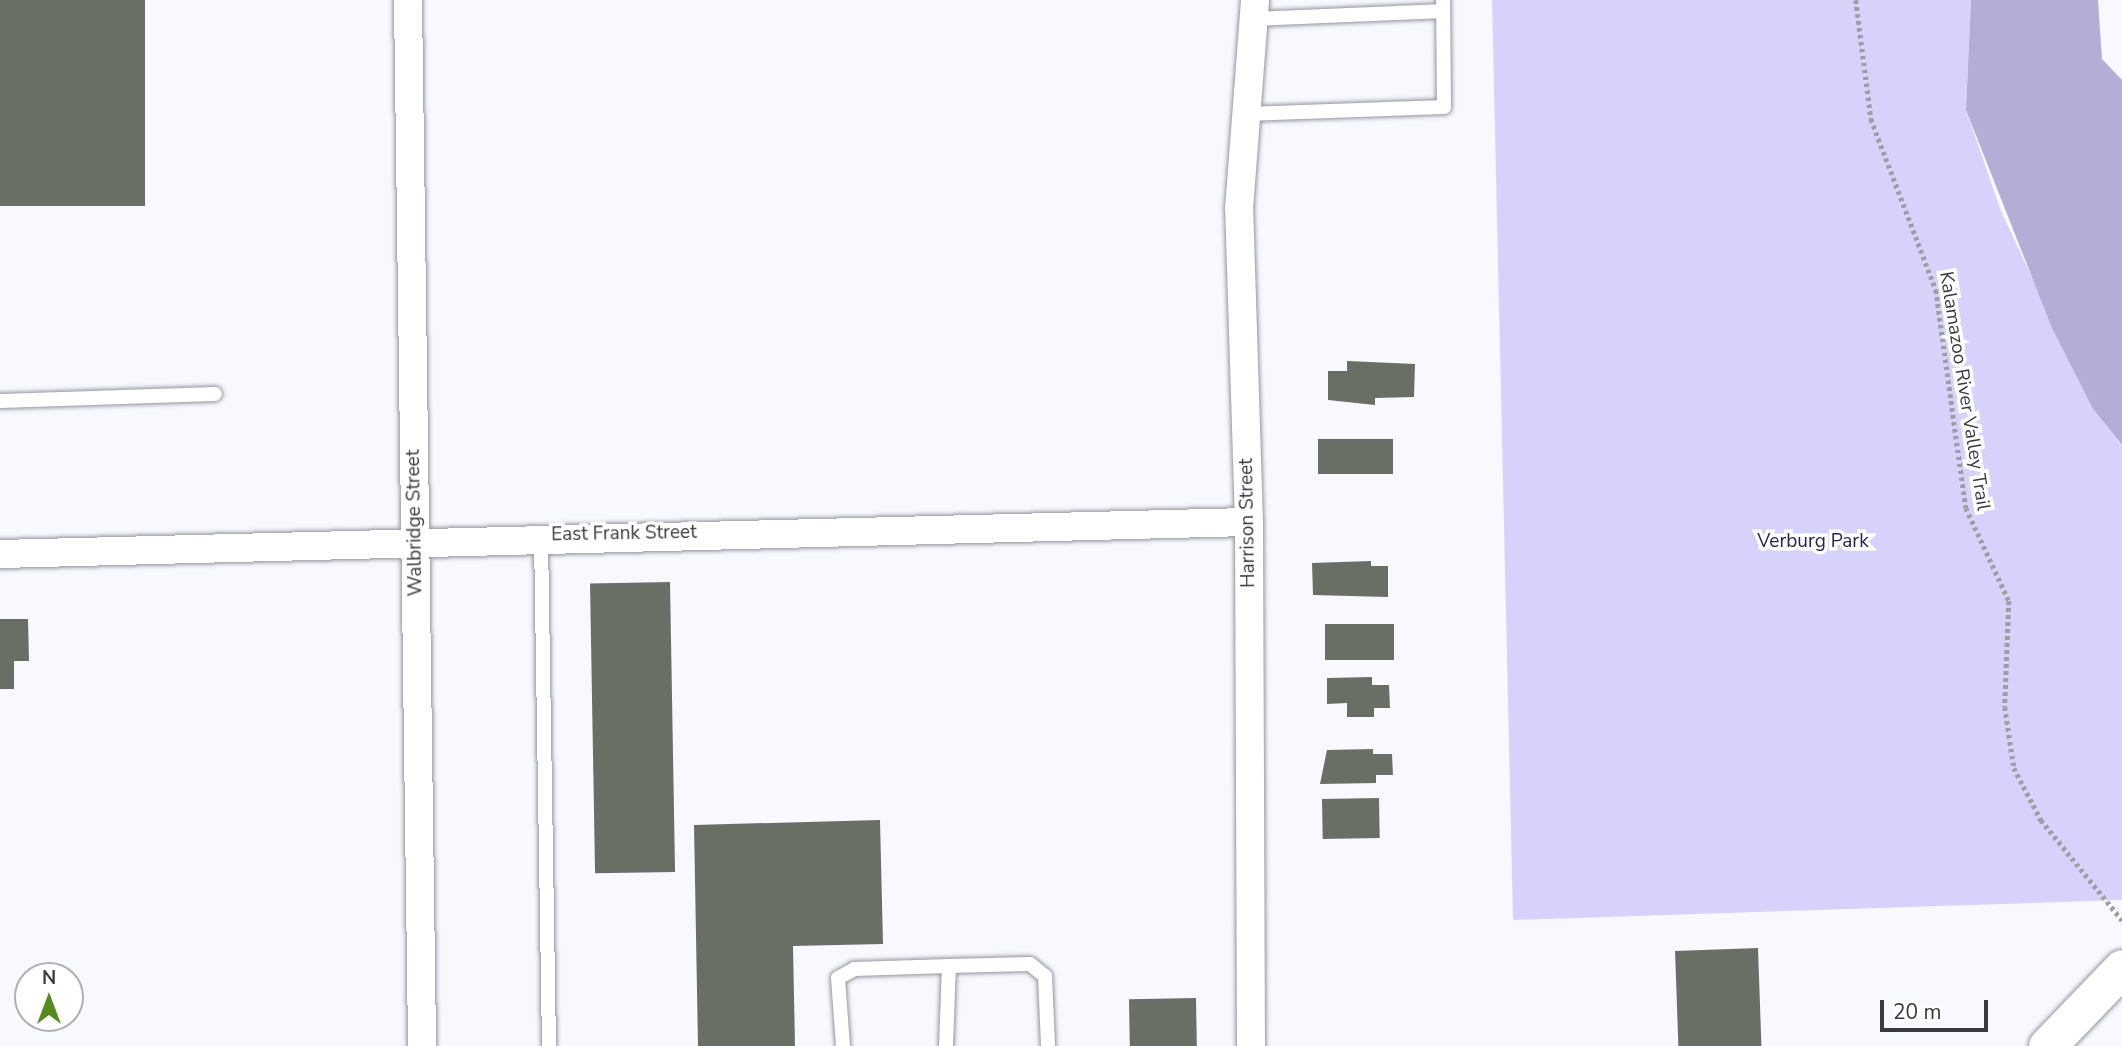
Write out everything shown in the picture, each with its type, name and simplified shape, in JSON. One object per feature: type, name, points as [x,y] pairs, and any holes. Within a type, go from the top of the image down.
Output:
[{"type":"street","name":"Walbridge Street","points":[[408,0],[422,1046]]},
{"type":"street","name":"Harrison Street","points":[[1251,1046],[1249,522],[1239,209],[1254,10]]},
{"type":"street","name":"East Frank Street","points":[[0,554],[541,536],[1249,522]]},
{"type":"street","points":[[2047,1046],[2119,976]]},
{"type":"lane","points":[[1245,114],[1444,107],[1443,6],[1254,10]]},
{"type":"lane","points":[[0,401],[215,394]]},
{"type":"lane","points":[[541,536],[549,1046]]},
{"type":"lane","points":[[843,1046],[838,978],[854,969],[1030,964],[1045,976],[1048,1046]]},
{"type":"lane","points":[[946,1046],[949,966]]},
{"type":"path","name":"Kalamazoo River Valley Trail","points":[[1856,0],[1871,119],[1936,290],[1966,508],[2009,601],[2005,707],[2014,768],[2041,820],[2122,920]]},
{"type":"green space","name":"Verburg Park","points":[[1492,0],[1971,0],[1966,110],[2001,211],[2093,409],[2122,446],[2122,900],[1513,920]]},
{"type":"shaded area","points":[[1971,0],[2098,0],[2102,59],[2122,80],[2122,445],[2093,409],[2052,328],[1966,110]]},
{"type":"building","points":[[0,0],[145,0],[145,206],[0,206]]},
{"type":"building","points":[[1347,361],[1415,364],[1414,397],[1375,398],[1375,405],[1328,400],[1328,371],[1347,371]]},
{"type":"building","points":[[1318,439],[1393,439],[1393,474],[1318,474]]},
{"type":"building","points":[[1371,561],[1371,566],[1388,566],[1388,597],[1313,595],[1312,563]]},
{"type":"building","points":[[670,582],[675,872],[595,873],[590,583]]},
{"type":"building","points":[[0,619],[28,619],[29,661],[14,661],[14,689],[0,689]]},
{"type":"building","points":[[1325,624],[1394,624],[1394,660],[1325,660]]},
{"type":"building","points":[[1372,677],[1372,685],[1389,685],[1390,708],[1374,708],[1374,717],[1347,717],[1347,703],[1327,704],[1327,678]]},
{"type":"building","points":[[1373,749],[1373,754],[1392,754],[1393,775],[1376,775],[1376,783],[1320,784],[1327,750]]},
{"type":"building","points":[[1379,798],[1380,838],[1323,839],[1322,799]]},
{"type":"building","points":[[880,820],[883,944],[793,946],[795,1046],[698,1046],[694,825]]},
{"type":"building","points":[[1758,948],[1761,1046],[1678,1046],[1675,951]]},
{"type":"building","points":[[1196,998],[1197,1046],[1130,1046],[1129,999]]}]
